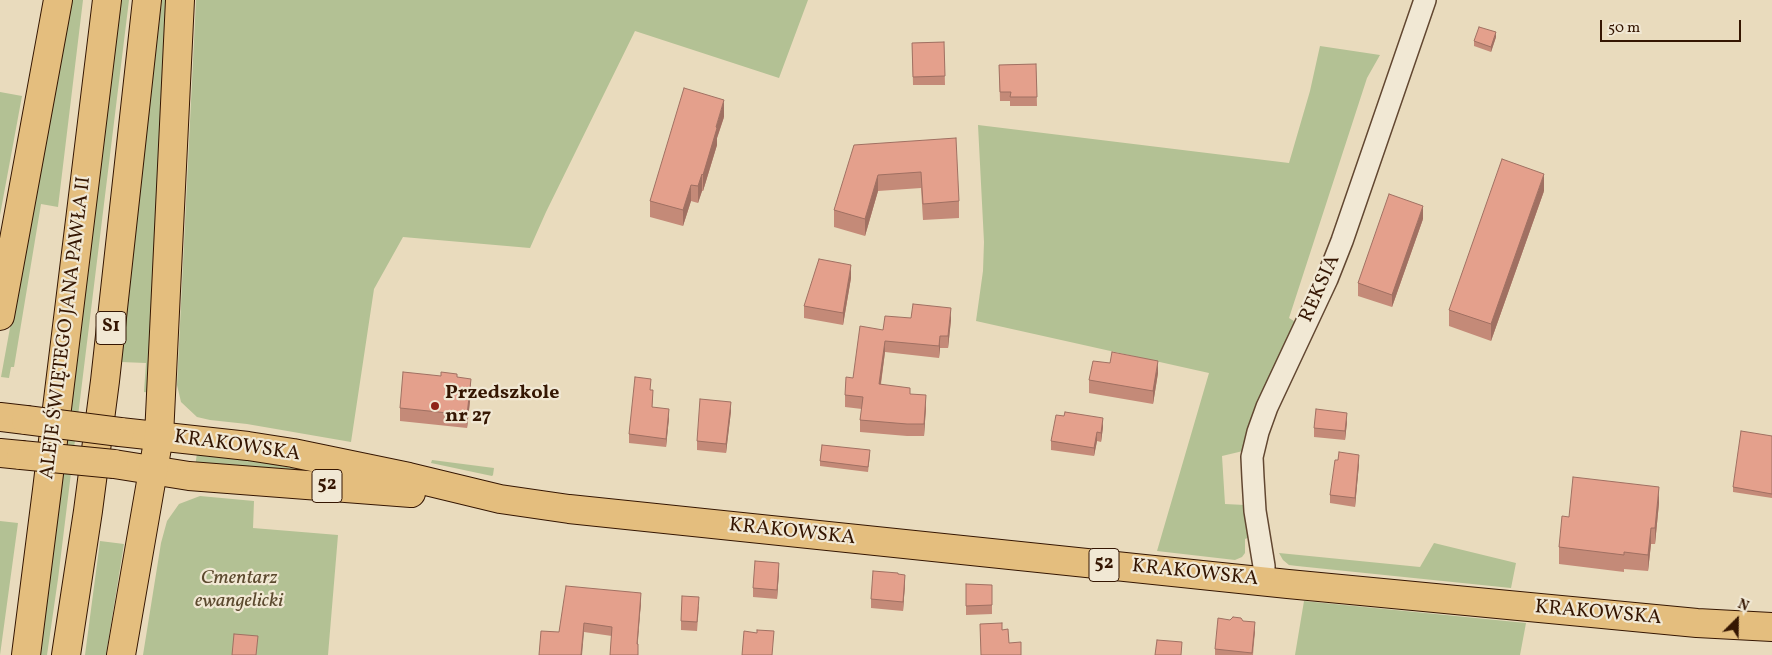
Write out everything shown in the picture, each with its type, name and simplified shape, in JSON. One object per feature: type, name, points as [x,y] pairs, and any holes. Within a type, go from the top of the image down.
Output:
[{"type":"main road","points":[[0,316],[58,0]]},
{"type":"main road","name":"ALEJE ŚWIĘTEGO JANA PAWŁA II","points":[[26,655],[48,490],[107,0]]},
{"type":"main road","name":"S1","points":[[66,655],[105,381],[148,0]]},
{"type":"main road","points":[[121,655],[159,436],[180,0]]},
{"type":"main road","name":"KRAKOWSKA","points":[[13,418],[292,453],[409,477],[500,500]]},
{"type":"main road","name":"KRAKOWSKA","points":[[10,454],[114,464],[189,476],[500,500],[627,516],[1264,581],[1697,623],[1772,627]]},
{"type":"street","name":"REKSIA","points":[[1264,581],[1264,566],[1254,511],[1252,456],[1258,432],[1267,407],[1327,280],[1426,0]]},
{"type":"green space","points":[[70,0],[83,0],[58,207],[41,204],[14,367],[11,367],[9,378],[1,377]]},
{"type":"green space","points":[[120,0],[129,0],[58,579],[47,655],[37,655]]},
{"type":"green space","points":[[162,0],[170,0],[152,393],[144,392],[146,363],[121,362]]},
{"type":"green space","points":[[196,0],[808,0],[779,78],[635,31],[530,248],[403,237],[374,289],[351,442],[197,417],[181,402],[177,385]]},
{"type":"green space","points":[[1320,46],[1380,55],[1367,78],[1289,318],[1297,323],[1252,425],[1243,451],[1222,456],[1225,504],[1245,505],[1250,537],[1245,539],[1245,553],[1242,557],[1235,560],[1157,551],[1209,373],[976,321],[983,271],[984,242],[978,125],[1289,163],[1310,91]]},
{"type":"green space","points":[[0,92],[22,96],[0,215]]},
{"type":"green space","points":[[197,453],[236,457],[328,475],[195,467]]},
{"type":"green space","points":[[432,460],[494,468],[493,475],[431,463]]},
{"type":"green space","name":"Cmentarz ewangelicki","points":[[200,496],[254,501],[253,528],[338,535],[328,655],[143,655],[161,543],[167,521],[179,504]]},
{"type":"green space","points":[[0,521],[18,523],[0,655]]},
{"type":"green space","points":[[100,541],[124,544],[106,655],[85,655]]},
{"type":"green space","points":[[1434,543],[1516,563],[1511,588],[1289,565],[1279,553],[1420,567]]},
{"type":"green space","points":[[1304,601],[1526,623],[1520,655],[1295,655]]},
{"type":"building","points":[[1479,27],[1496,32],[1491,47],[1474,41]]},
{"type":"building","points":[[944,42],[945,76],[913,77],[912,43]]},
{"type":"building","points":[[1036,64],[1037,97],[1010,97],[1011,92],[1000,92],[999,65]]},
{"type":"building","points":[[684,88],[724,100],[703,175],[698,186],[691,185],[683,210],[650,201]]},
{"type":"building","points":[[956,138],[959,201],[923,204],[921,172],[878,175],[865,219],[834,210],[854,145]]},
{"type":"building","points":[[1502,159],[1544,174],[1491,324],[1449,310]]},
{"type":"building","points":[[1389,194],[1423,206],[1392,295],[1358,283]]},
{"type":"building","points":[[819,259],[851,265],[843,313],[804,306]]},
{"type":"building","points":[[913,304],[951,308],[948,336],[940,336],[939,346],[885,341],[879,384],[910,388],[910,394],[926,395],[924,424],[860,420],[863,397],[845,395],[846,377],[853,378],[860,326],[883,330],[885,316],[911,318]]},
{"type":"building","points":[[1112,352],[1158,361],[1153,391],[1089,380],[1093,361],[1110,363]]},
{"type":"building","name":"Przedszkole nr 27","points":[[403,372],[441,376],[441,372],[457,374],[457,377],[471,379],[467,415],[400,408]]},
{"type":"building","points":[[635,377],[651,379],[650,390],[653,390],[652,407],[669,409],[666,439],[629,434]]},
{"type":"building","points":[[700,399],[731,402],[726,444],[697,441]]},
{"type":"building","points":[[1316,409],[1347,413],[1345,431],[1314,428]]},
{"type":"building","points":[[1065,412],[1103,418],[1101,433],[1097,432],[1094,448],[1051,441],[1056,415],[1064,416]]},
{"type":"building","points":[[1741,431],[1772,436],[1772,494],[1733,487]]},
{"type":"building","points":[[822,445],[870,450],[868,467],[820,461]]},
{"type":"building","points":[[1339,452],[1359,455],[1355,498],[1330,495],[1335,460],[1338,460]]},
{"type":"building","points":[[1573,477],[1659,487],[1655,528],[1651,528],[1648,555],[1624,552],[1624,555],[1559,547],[1562,516],[1569,517]]},
{"type":"building","points":[[755,561],[779,563],[777,590],[753,588]]},
{"type":"building","points":[[873,571],[905,575],[903,602],[871,599]]},
{"type":"building","points":[[966,584],[992,585],[992,605],[966,606]]},
{"type":"building","points":[[566,586],[641,593],[637,644],[638,655],[610,655],[612,627],[584,623],[581,655],[539,655],[541,631],[559,632]]},
{"type":"building","points":[[682,596],[699,597],[697,622],[681,621]]},
{"type":"building","points":[[1233,617],[1241,618],[1243,621],[1255,622],[1252,653],[1215,649],[1218,618],[1230,620]]},
{"type":"building","points":[[1002,623],[1002,630],[1008,629],[1009,643],[1021,642],[1021,655],[981,655],[980,624]]},
{"type":"building","points":[[757,630],[774,631],[772,655],[742,655],[744,631],[757,633]]},
{"type":"building","points":[[234,634],[258,636],[256,655],[232,655]]},
{"type":"building","points":[[1157,640],[1182,642],[1181,655],[1155,655]]},
{"type":"place","name":"Przedszkole nr 27","points":[[435,406]]}]
